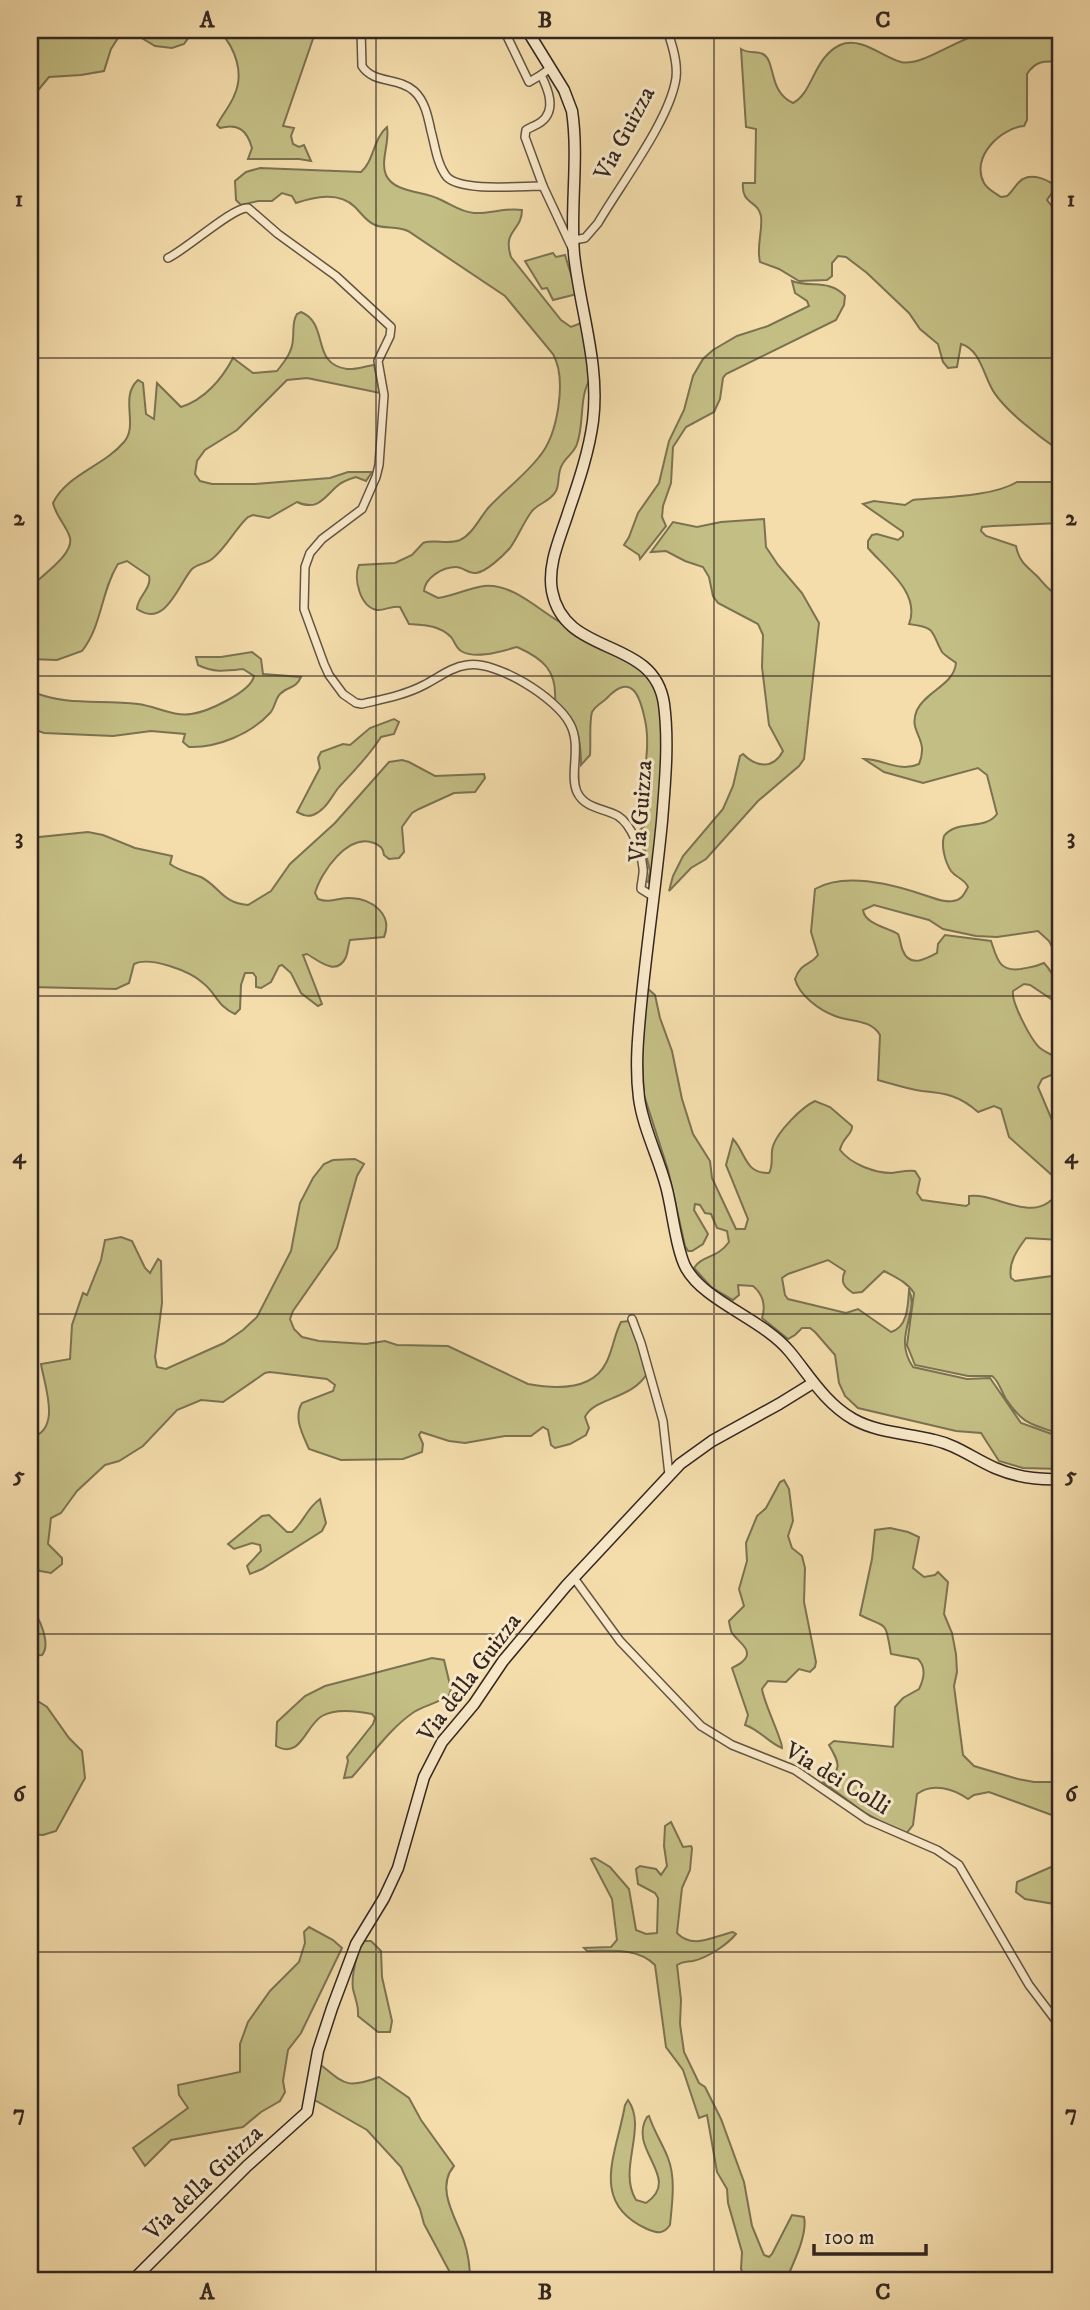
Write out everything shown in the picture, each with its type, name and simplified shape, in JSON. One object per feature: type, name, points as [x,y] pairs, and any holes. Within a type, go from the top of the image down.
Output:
[{"type":"main road","name":"Via Guizza","points":[[527,30],[545,72],[564,90],[572,111],[574,252],[590,348],[595,400],[593,424],[583,466],[556,551],[551,582],[553,596],[563,619],[575,630],[637,659],[655,678],[661,691],[666,736],[665,788],[640,1020],[638,1096],[666,1184],[686,1268],[717,1298],[772,1334],[813,1383],[843,1412],[867,1425],[950,1445],[995,1468],[1016,1475],[1037,1480],[1060,1479]]},
{"type":"main road","name":"Via della Guizza","points":[[133,2280],[239,2174],[307,2112],[318,2051],[332,2008],[356,1944],[398,1868],[419,1790],[434,1756],[503,1661],[574,1578],[680,1464],[712,1441],[813,1383]]},
{"type":"street","points":[[361,30],[362,66],[370,75],[405,86],[419,97],[426,108],[439,160],[448,177],[463,186],[543,186]]},
{"type":"street","points":[[504,30],[529,82],[545,72],[550,106],[545,117],[526,130],[524,137],[543,186],[574,252]]},
{"type":"street","name":"Via Guizza","points":[[574,240],[585,238],[598,223],[662,116],[676,78],[673,46],[667,30]]},
{"type":"street","points":[[168,258],[238,209],[248,208],[278,234],[336,275],[391,327],[390,336],[378,361],[384,395],[376,477],[362,509],[322,539],[310,553],[305,567],[304,609],[329,675],[343,694],[362,704],[421,687],[455,668],[467,665],[479,665],[506,674],[536,689],[562,713],[572,727],[577,792],[587,804],[618,816],[628,827],[642,865],[641,889],[654,897]]},
{"type":"street","points":[[632,1319],[663,1421],[669,1475]]},
{"type":"street","name":"Via dei Colli","points":[[574,1578],[620,1641],[701,1726],[732,1745],[795,1770],[868,1820],[937,1850],[958,1865],[1029,1985],[1060,2026]]},
{"type":"shaded area","points":[[30,30],[194,30],[184,44],[172,48],[155,46],[135,34],[120,35],[111,49],[104,71],[49,77],[30,100]]},
{"type":"shaded area","points":[[219,30],[316,30],[283,126],[294,128],[291,136],[293,144],[299,147],[304,145],[311,161],[248,159],[252,148],[244,132],[237,127],[220,128],[217,125],[232,100],[239,79],[234,53]]},
{"type":"shaded area","points":[[1034,30],[1054,30],[1060,34],[1060,62],[1041,62],[1027,74],[1027,120],[1024,126],[1006,132],[990,146],[981,163],[981,173],[985,185],[1001,197],[1007,196],[1027,177],[1045,180],[1056,187],[1047,200],[1051,205],[1060,196],[1060,451],[1032,431],[1003,404],[972,351],[961,344],[957,367],[948,368],[943,362],[938,344],[920,329],[909,313],[867,273],[846,257],[838,256],[832,263],[832,276],[827,280],[799,281],[760,262],[761,216],[743,190],[743,183],[755,183],[756,129],[746,127],[741,49],[761,53],[767,58],[780,92],[793,103],[805,92],[824,58],[840,45],[856,43],[901,62],[909,62],[982,34],[998,33],[1025,38]]},
{"type":"shaded area","points":[[387,127],[384,170],[390,181],[402,188],[433,196],[469,212],[522,210],[509,241],[511,257],[561,320],[571,327],[584,322],[592,376],[583,400],[577,444],[560,468],[556,491],[551,498],[532,511],[510,548],[485,570],[476,573],[459,567],[445,569],[427,582],[424,591],[438,598],[484,586],[506,589],[648,672],[656,690],[661,714],[662,743],[659,806],[650,883],[650,871],[640,830],[646,821],[643,793],[647,737],[643,711],[634,690],[623,687],[616,690],[593,710],[590,755],[581,765],[580,746],[573,722],[555,701],[551,674],[535,656],[517,647],[489,654],[467,654],[459,650],[451,637],[441,630],[409,624],[400,607],[380,610],[371,608],[359,591],[359,565],[395,563],[412,555],[423,543],[455,541],[469,534],[489,507],[528,470],[546,447],[555,421],[560,392],[553,354],[505,296],[408,231],[375,225],[349,202],[334,197],[318,197],[296,203],[292,196],[282,193],[272,201],[241,205],[236,200],[235,181],[246,172],[260,168],[361,172]]},
{"type":"shaded area","points":[[553,253],[556,257],[565,255],[577,294],[553,300],[547,288],[542,289],[525,261]]},
{"type":"shaded area","points":[[792,281],[833,287],[845,296],[844,305],[836,320],[726,374],[714,412],[686,427],[673,447],[671,483],[662,517],[666,526],[640,559],[639,555],[624,545],[638,513],[659,483],[669,441],[684,410],[693,376],[703,359],[713,350],[737,336],[768,326],[809,306],[807,301],[795,293]]},
{"type":"shaded area","points":[[301,312],[315,325],[328,360],[336,366],[350,369],[374,365],[380,393],[307,378],[287,380],[237,430],[205,450],[197,461],[195,474],[200,481],[212,484],[255,484],[330,478],[348,472],[372,472],[366,481],[356,477],[346,480],[315,504],[297,502],[269,518],[253,515],[248,517],[217,555],[192,569],[170,602],[156,613],[147,614],[137,609],[148,585],[149,576],[127,561],[118,564],[108,585],[94,631],[82,651],[57,660],[30,659],[30,588],[62,558],[70,545],[69,534],[53,503],[67,485],[124,442],[130,428],[130,394],[138,380],[143,383],[146,414],[154,419],[157,383],[181,407],[212,388],[233,358],[253,373],[277,371],[290,352],[294,320]]},
{"type":"shaded area","points":[[1017,482],[1060,482],[1060,523],[982,527],[981,531],[986,536],[1016,546],[1026,565],[1051,591],[1058,595],[1060,593],[1060,962],[1049,941],[1038,931],[997,937],[976,936],[943,929],[929,920],[874,905],[863,910],[872,922],[898,934],[906,956],[914,961],[937,953],[938,944],[945,935],[991,941],[997,959],[1008,968],[1021,969],[1044,963],[1051,972],[1059,993],[1060,1005],[1030,985],[1024,984],[1013,991],[1013,996],[1022,1021],[1036,1044],[1060,1060],[1060,1071],[1042,1079],[1038,1087],[1060,1139],[1060,1185],[1009,1137],[1001,1109],[994,1106],[978,1112],[952,1096],[878,1080],[880,1035],[876,1030],[823,1010],[805,996],[795,979],[800,970],[818,955],[811,932],[815,889],[840,881],[854,880],[896,887],[941,900],[959,899],[968,887],[953,873],[945,859],[944,836],[956,828],[985,822],[997,814],[987,775],[978,768],[923,783],[884,772],[864,759],[905,767],[919,764],[922,747],[915,724],[917,710],[921,703],[950,677],[956,663],[942,652],[929,629],[909,624],[910,602],[906,592],[868,548],[872,535],[898,540],[903,536],[903,532],[863,504],[874,501],[905,505],[913,500],[994,491]]},
{"type":"shaded area","points":[[764,519],[766,547],[802,593],[819,623],[804,759],[758,801],[706,859],[691,868],[669,891],[683,856],[723,809],[733,786],[740,756],[743,754],[753,762],[769,764],[783,751],[769,725],[762,667],[763,635],[758,624],[718,603],[703,567],[666,551],[651,552],[673,522],[697,527],[721,522]]},
{"type":"shaded area","points":[[252,652],[261,659],[263,674],[301,677],[296,684],[280,694],[272,711],[262,721],[222,742],[189,747],[183,742],[185,734],[151,731],[113,736],[44,733],[36,730],[30,732],[30,691],[71,701],[138,704],[178,714],[191,714],[237,695],[254,676],[243,669],[220,671],[204,668],[198,665],[196,657],[221,657]]},
{"type":"shaded area","points":[[394,719],[399,722],[394,734],[381,737],[321,810],[309,816],[297,812],[320,768],[318,758],[321,752],[343,744],[350,745],[370,728]]},
{"type":"shaded area","points":[[402,760],[435,776],[484,774],[485,778],[475,792],[454,793],[412,813],[402,827],[404,852],[399,858],[389,859],[380,846],[364,841],[345,849],[329,865],[315,893],[318,899],[327,901],[351,898],[367,901],[383,915],[386,929],[384,937],[350,940],[346,957],[338,966],[328,966],[307,954],[303,955],[322,1004],[318,1006],[301,993],[291,973],[282,965],[271,982],[261,988],[256,987],[253,973],[245,973],[241,985],[240,1009],[235,1014],[224,1007],[197,978],[159,963],[134,964],[129,983],[116,989],[30,987],[30,838],[88,832],[135,848],[172,856],[170,864],[201,877],[232,901],[248,905],[271,891],[290,864],[335,823],[389,762]]},
{"type":"shaded area","points":[[646,987],[655,995],[693,1134],[710,1161],[712,1178],[736,1229],[745,1229],[748,1219],[726,1165],[733,1139],[750,1166],[769,1173],[773,1146],[780,1133],[797,1114],[815,1101],[830,1107],[852,1126],[840,1150],[845,1155],[863,1167],[878,1171],[915,1171],[920,1179],[917,1193],[922,1200],[966,1206],[969,1204],[969,1196],[980,1196],[1016,1206],[1039,1207],[1049,1202],[1059,1191],[1060,1185],[1060,1240],[1026,1238],[1014,1257],[1010,1272],[1015,1281],[1060,1275],[1060,1434],[1035,1426],[1018,1414],[992,1376],[968,1376],[915,1365],[907,1345],[914,1293],[884,1271],[862,1292],[853,1293],[844,1284],[845,1271],[828,1260],[782,1278],[788,1299],[846,1313],[858,1309],[891,1332],[904,1320],[909,1290],[911,1307],[905,1345],[913,1367],[967,1379],[990,1378],[1021,1423],[1060,1437],[1060,1469],[1023,1468],[999,1461],[981,1433],[956,1431],[858,1408],[845,1396],[839,1383],[835,1355],[815,1332],[810,1328],[802,1328],[788,1339],[762,1318],[763,1300],[753,1286],[738,1285],[739,1295],[733,1300],[711,1287],[694,1268],[729,1242],[727,1231],[717,1228],[711,1214],[705,1213],[700,1205],[695,1204],[694,1210],[708,1234],[703,1244],[692,1251],[688,1251],[685,1246],[668,1170],[644,1095],[642,1059]]},
{"type":"shaded area","points":[[355,1159],[364,1164],[357,1176],[337,1248],[290,1319],[294,1329],[302,1337],[319,1341],[366,1344],[385,1341],[397,1345],[448,1346],[528,1384],[561,1387],[582,1383],[600,1372],[621,1322],[629,1321],[635,1331],[648,1372],[633,1388],[590,1410],[585,1417],[589,1428],[586,1435],[570,1444],[555,1448],[551,1445],[548,1430],[543,1427],[531,1436],[505,1436],[465,1443],[421,1432],[419,1435],[423,1444],[422,1452],[403,1459],[341,1460],[309,1449],[298,1415],[302,1403],[333,1391],[335,1385],[327,1379],[265,1373],[223,1402],[201,1400],[177,1410],[143,1446],[119,1461],[105,1465],[77,1491],[61,1513],[51,1518],[48,1544],[62,1558],[62,1564],[51,1573],[30,1566],[30,1438],[40,1434],[49,1417],[48,1396],[41,1364],[70,1359],[72,1325],[83,1293],[87,1295],[101,1260],[105,1240],[121,1237],[132,1241],[150,1273],[158,1259],[161,1261],[162,1303],[155,1357],[157,1367],[166,1369],[224,1343],[257,1317],[291,1251],[300,1203],[313,1178],[324,1164],[333,1160]]},
{"type":"shaded area","points":[[784,1480],[789,1489],[793,1521],[788,1536],[792,1548],[802,1556],[805,1568],[804,1602],[816,1662],[810,1672],[799,1669],[786,1682],[768,1681],[762,1689],[782,1748],[745,1725],[748,1715],[732,1668],[742,1662],[747,1654],[744,1646],[732,1633],[729,1621],[744,1606],[739,1589],[747,1561],[746,1543],[757,1516],[766,1508],[780,1482]]},
{"type":"shaded area","points":[[320,1499],[326,1523],[322,1531],[250,1574],[247,1566],[261,1551],[260,1545],[252,1543],[234,1549],[228,1544],[262,1516],[269,1515],[287,1532],[292,1532]]},
{"type":"shaded area","points":[[890,1528],[919,1537],[913,1568],[924,1577],[938,1572],[948,1582],[944,1614],[952,1633],[956,1654],[957,1672],[954,1686],[963,1755],[974,1766],[1018,1779],[1060,1782],[1060,1818],[989,1792],[968,1799],[950,1790],[929,1788],[917,1794],[913,1825],[905,1835],[865,1813],[823,1782],[837,1770],[836,1757],[829,1745],[834,1741],[893,1747],[895,1707],[903,1698],[919,1689],[923,1677],[923,1666],[918,1659],[891,1654],[884,1627],[860,1615],[875,1530]]},
{"type":"shaded area","points":[[30,1608],[37,1617],[45,1638],[42,1655],[30,1656]]},
{"type":"shaded area","points":[[432,1658],[444,1660],[451,1689],[449,1695],[405,1718],[352,1777],[344,1778],[347,1757],[373,1724],[375,1718],[372,1714],[347,1711],[328,1713],[316,1721],[302,1740],[291,1749],[276,1746],[277,1722],[305,1696],[325,1686]]},
{"type":"shaded area","points":[[30,1696],[47,1707],[82,1751],[85,1778],[56,1831],[43,1835],[30,1834]]},
{"type":"shaded area","points":[[671,1822],[683,1847],[692,1848],[690,1870],[682,1888],[677,1933],[690,1941],[711,1939],[733,1932],[736,1934],[710,1954],[677,1965],[684,2052],[721,2119],[744,2182],[752,2226],[764,2255],[769,2257],[772,2254],[792,2215],[804,2217],[802,2240],[786,2280],[746,2280],[741,2269],[742,2252],[728,2203],[727,2189],[717,2172],[707,2115],[699,2118],[683,2070],[666,2047],[655,1965],[632,1953],[587,1951],[584,1948],[611,1947],[617,1940],[612,1899],[591,1859],[595,1858],[610,1867],[629,1889],[636,1930],[646,1934],[657,1933],[658,1898],[655,1893],[638,1884],[636,1869],[640,1866],[656,1869],[661,1875],[667,1866],[665,1826]]},
{"type":"shaded area","points":[[1060,1863],[1060,1905],[1025,1899],[1016,1892],[1017,1882]]},
{"type":"shaded area","points":[[309,1927],[342,1948],[301,2033],[288,2050],[283,2081],[285,2092],[280,2101],[243,2127],[171,2140],[145,2166],[133,2148],[188,2108],[179,2095],[178,2085],[240,2072],[240,2044],[248,2022],[270,1991],[299,1962],[305,1943],[304,1932]]},
{"type":"shaded area","points":[[364,1941],[371,1941],[381,1951],[382,1977],[392,2021],[390,2032],[378,2032],[358,2016],[353,1978],[357,1957]]},
{"type":"shaded area","points":[[317,2062],[333,2075],[352,2084],[379,2077],[409,2098],[421,2120],[454,2166],[446,2184],[447,2193],[465,2246],[470,2280],[454,2280],[424,2224],[401,2167],[367,2130],[313,2099]]},
{"type":"shaded area","points":[[628,2100],[635,2123],[630,2175],[636,2200],[646,2203],[656,2193],[659,2184],[644,2141],[643,2129],[649,2116],[670,2166],[673,2191],[670,2225],[662,2232],[647,2229],[629,2218],[618,2205],[612,2191],[613,2158]]}]
